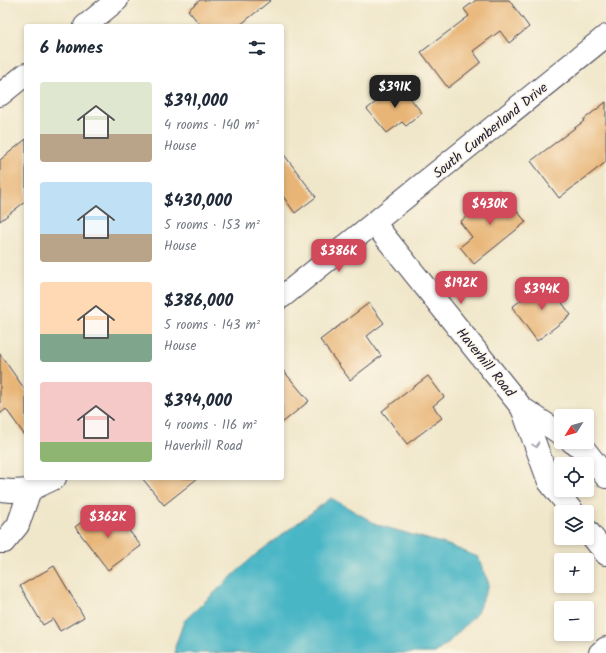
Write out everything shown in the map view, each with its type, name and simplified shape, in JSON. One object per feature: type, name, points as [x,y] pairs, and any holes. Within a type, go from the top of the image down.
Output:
[{"type":"street","points":[[88,24],[118,0]]},
{"type":"street","name":"South Cumberland Drive","points":[[284,295],[606,36]]},
{"type":"street","points":[[0,95],[24,76]]},
{"type":"street","name":"Haverhill Road","points":[[374,223],[522,408],[554,429]]},
{"type":"street","name":"Haverhill Road","points":[[522,408],[549,482],[567,505]]},
{"type":"street","points":[[583,449],[606,477]]},
{"type":"street","points":[[0,490],[12,492],[30,490],[51,480]]},
{"type":"street","points":[[0,542],[4,542],[18,524],[30,490]]},
{"type":"street","points":[[594,539],[606,554]]},
{"type":"street","points":[[600,653],[606,648]]},
{"type":"water","points":[[331,498],[378,525],[448,545],[478,557],[489,584],[477,613],[447,644],[435,653],[175,653],[175,647],[184,621],[255,555]]},
{"type":"building","points":[[200,0],[271,0],[241,24],[199,24],[188,10]]},
{"type":"building","points":[[476,0],[509,0],[529,27],[509,43],[500,31],[473,51],[481,62],[448,88],[421,52],[469,16],[464,9]]},
{"type":"building","points":[[399,84],[422,113],[406,126],[402,122],[387,133],[367,109]]},
{"type":"building","points":[[606,102],[606,162],[559,198],[531,161],[584,121],[583,120]]},
{"type":"building","points":[[24,141],[24,203],[0,221],[0,160]]},
{"type":"building","points":[[284,155],[316,197],[295,213],[284,198]]},
{"type":"building","points":[[500,190],[526,222],[474,264],[460,247],[472,237],[460,222]]},
{"type":"building","points":[[546,281],[571,315],[537,341],[512,307]]},
{"type":"building","points":[[369,303],[384,323],[367,336],[381,356],[350,380],[320,340]]},
{"type":"building","points":[[0,354],[24,388],[24,434],[6,409],[0,414]]},
{"type":"building","points":[[284,371],[309,401],[284,421]]},
{"type":"building","points":[[428,376],[444,397],[433,406],[442,418],[407,444],[382,411]]},
{"type":"building","points":[[144,480],[195,480],[164,505]]},
{"type":"building","points":[[96,511],[104,522],[116,514],[141,546],[108,570],[75,527]]},
{"type":"building","points":[[54,566],[84,617],[60,631],[53,619],[43,625],[20,586]]}]
